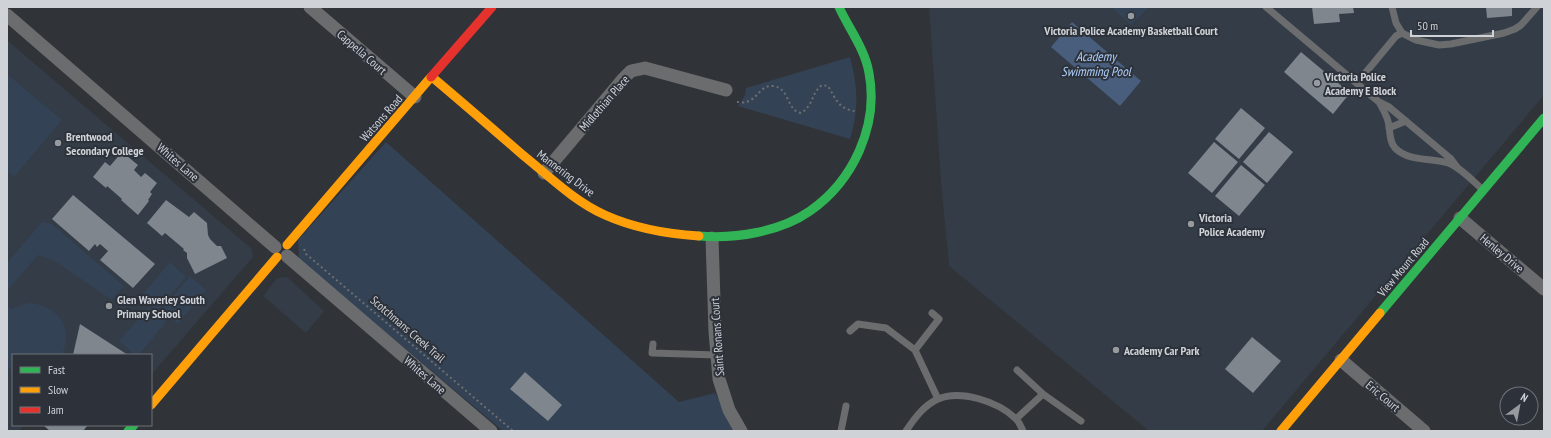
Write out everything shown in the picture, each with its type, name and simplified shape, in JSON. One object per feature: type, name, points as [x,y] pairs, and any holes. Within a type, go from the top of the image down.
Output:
[{"type":"street","name":"Cappella Court","points":[[310,7],[415,97]]},
{"type":"street","name":"Watsons Road","points":[[152,404],[492,7]]},
{"type":"street","name":"Mannering Drive","points":[[432,77],[577,199],[611,218],[661,233],[686,237],[712,238],[755,233],[793,221],[808,213],[822,202],[845,177],[861,148],[870,113],[869,73],[857,40],[839,7]]},
{"type":"street","name":"Whites Lane","points":[[7,15],[491,431]]},
{"type":"street","name":"Midlothian Place","points":[[544,172],[631,71],[645,68],[726,90]]},
{"type":"street","name":"View Mount Road","points":[[1281,431],[1544,118]]},
{"type":"street","name":"Henley Drive","points":[[1460,218],[1544,289]]},
{"type":"street","name":"Saint Ronans Court","points":[[712,238],[719,379],[729,410],[741,431]]},
{"type":"street","name":"Eric Court","points":[[1341,360],[1424,431]]},
{"type":"lane","points":[[1266,7],[1379,102],[1389,107],[1406,121],[1451,159],[1457,167],[1483,190]]},
{"type":"lane","points":[[1392,7],[1396,23],[1402,33],[1416,40],[1440,45],[1452,44],[1504,33],[1515,29],[1521,25],[1538,7]]},
{"type":"lane","points":[[1357,83],[1396,36],[1402,33]]},
{"type":"lane","points":[[1379,102],[1388,120],[1390,139],[1396,148],[1406,155],[1437,160],[1457,167]]},
{"type":"lane","points":[[1389,128],[1406,121]]},
{"type":"lane","points":[[915,350],[939,319],[932,313]]},
{"type":"lane","points":[[850,331],[858,324],[886,328],[915,350],[938,399]]},
{"type":"lane","points":[[653,344],[652,353],[717,355]]},
{"type":"lane","points":[[1017,370],[1044,394],[1081,421]]},
{"type":"lane","points":[[1016,419],[1044,394]]},
{"type":"lane","points":[[906,431],[919,413],[938,399],[955,396],[976,397],[1000,407],[1016,419],[1023,431]]},
{"type":"lane","points":[[841,431],[846,406]]},
{"type":"path","points":[[737,102],[746,103],[755,97],[762,88],[772,86],[780,88],[786,95],[791,108],[796,112],[801,113],[808,108],[816,90],[822,85],[828,86],[838,104],[852,111],[858,112]]},
{"type":"path","name":"Scotchmans Creek Trail","points":[[294,238],[302,246],[306,254],[513,431]]},
{"type":"shaded area","name":"Victoria Police Academy","points":[[929,7],[1544,7],[1544,95],[1262,431],[1149,431],[949,266],[941,182]]},
{"type":"shaded area","name":"Victoria Police Academy Basketball Court","points":[[1111,7],[1149,7],[1131,25]]},
{"type":"shaded area","name":"Glen Waverley South Primary School","points":[[7,40],[252,249],[253,257],[152,374],[152,354],[12,354],[12,426],[23,426],[19,431],[7,431]]},
{"type":"shaded area","points":[[850,57],[855,78],[856,108],[850,139],[738,106],[745,95],[746,88]]},
{"type":"shaded area","points":[[7,74],[62,120],[14,177],[7,171]]},
{"type":"shaded area","points":[[386,142],[679,402],[715,393],[738,431],[503,431],[299,259],[298,240]]},
{"type":"shaded area","points":[[42,222],[52,224],[124,286],[112,300],[53,260],[38,255],[7,291],[7,263]]},
{"type":"shaded area","points":[[170,262],[186,277],[157,311],[141,296]]},
{"type":"shaded area","points":[[190,276],[206,290],[178,324],[161,310]]},
{"type":"shaded area","points":[[287,277],[324,311],[306,333],[263,296],[277,278]]},
{"type":"shaded area","points":[[28,303],[38,304],[54,312],[60,318],[66,333],[66,342],[63,352],[66,354],[12,354],[12,371],[7,367],[7,305],[12,309]]},
{"type":"shaded area","points":[[149,307],[166,322],[140,354],[134,354],[119,341]]},
{"type":"water","name":"Academy Swimming Pool","points":[[1072,22],[1141,81],[1120,106],[1051,47]]},
{"type":"building","points":[[1312,7],[1353,7],[1354,13],[1339,14],[1340,22],[1314,24]]},
{"type":"building","points":[[1486,7],[1512,7],[1512,16],[1487,18]]},
{"type":"building","name":"Victoria Police Academy E Block","points":[[1301,52],[1350,93],[1333,114],[1284,72]]},
{"type":"building","points":[[1241,108],[1265,128],[1239,159],[1215,139]]},
{"type":"building","points":[[1269,132],[1293,152],[1267,183],[1243,162]]},
{"type":"building","points":[[1214,142],[1238,162],[1212,193],[1188,173]]},
{"type":"building","points":[[122,152],[138,165],[134,170],[141,177],[145,173],[157,183],[150,192],[152,194],[148,200],[149,201],[138,215],[107,186],[106,188],[93,177],[105,162],[110,166]]},
{"type":"building","points":[[1241,165],[1265,185],[1239,216],[1215,196]]},
{"type":"building","points":[[73,195],[155,264],[133,288],[100,260],[108,251],[100,244],[97,247],[95,244],[89,251],[52,219]]},
{"type":"building","points":[[166,200],[189,217],[194,212],[207,223],[208,235],[210,239],[217,246],[221,246],[227,258],[195,274],[187,258],[187,253],[183,250],[184,249],[165,233],[162,236],[147,223]]},
{"type":"building","points":[[80,324],[126,354],[73,354]]},
{"type":"building","points":[[1252,337],[1281,361],[1253,393],[1225,369]]},
{"type":"building","points":[[525,372],[562,405],[548,421],[510,389]]},
{"type":"building","points":[[44,426],[87,426],[83,431],[50,431]]},
{"type":"traffic: fast","points":[[699,236],[713,237],[742,235],[771,229],[785,224],[810,211],[825,199],[839,184],[850,168],[859,151],[866,132],[870,113],[871,93],[867,64],[839,7]]},
{"type":"traffic: fast","points":[[1380,313],[1544,118]]},
{"type":"traffic: fast","points":[[128,431],[133,426]]},
{"type":"traffic: slow","points":[[287,245],[431,77]]},
{"type":"traffic: slow","points":[[432,77],[524,156],[583,203],[616,220],[639,227],[675,234],[699,236]]},
{"type":"traffic: slow","points":[[152,404],[277,257]]},
{"type":"traffic: slow","points":[[1281,431],[1380,313]]},
{"type":"traffic: jam","points":[[431,77],[492,7]]},
{"type":"place","name":"Victoria Police Academy Basketball Court","points":[[1131,16]]},
{"type":"place","name":"Victoria Police Academy E Block","points":[[1317,83]]},
{"type":"place","name":"Brentwood Secondary College","points":[[58,143]]},
{"type":"place","name":"Victoria Police Academy","points":[[1191,224]]},
{"type":"place","name":"Glen Waverley South Primary School","points":[[109,306]]},
{"type":"place","name":"Academy Car Park","points":[[1116,350]]}]
